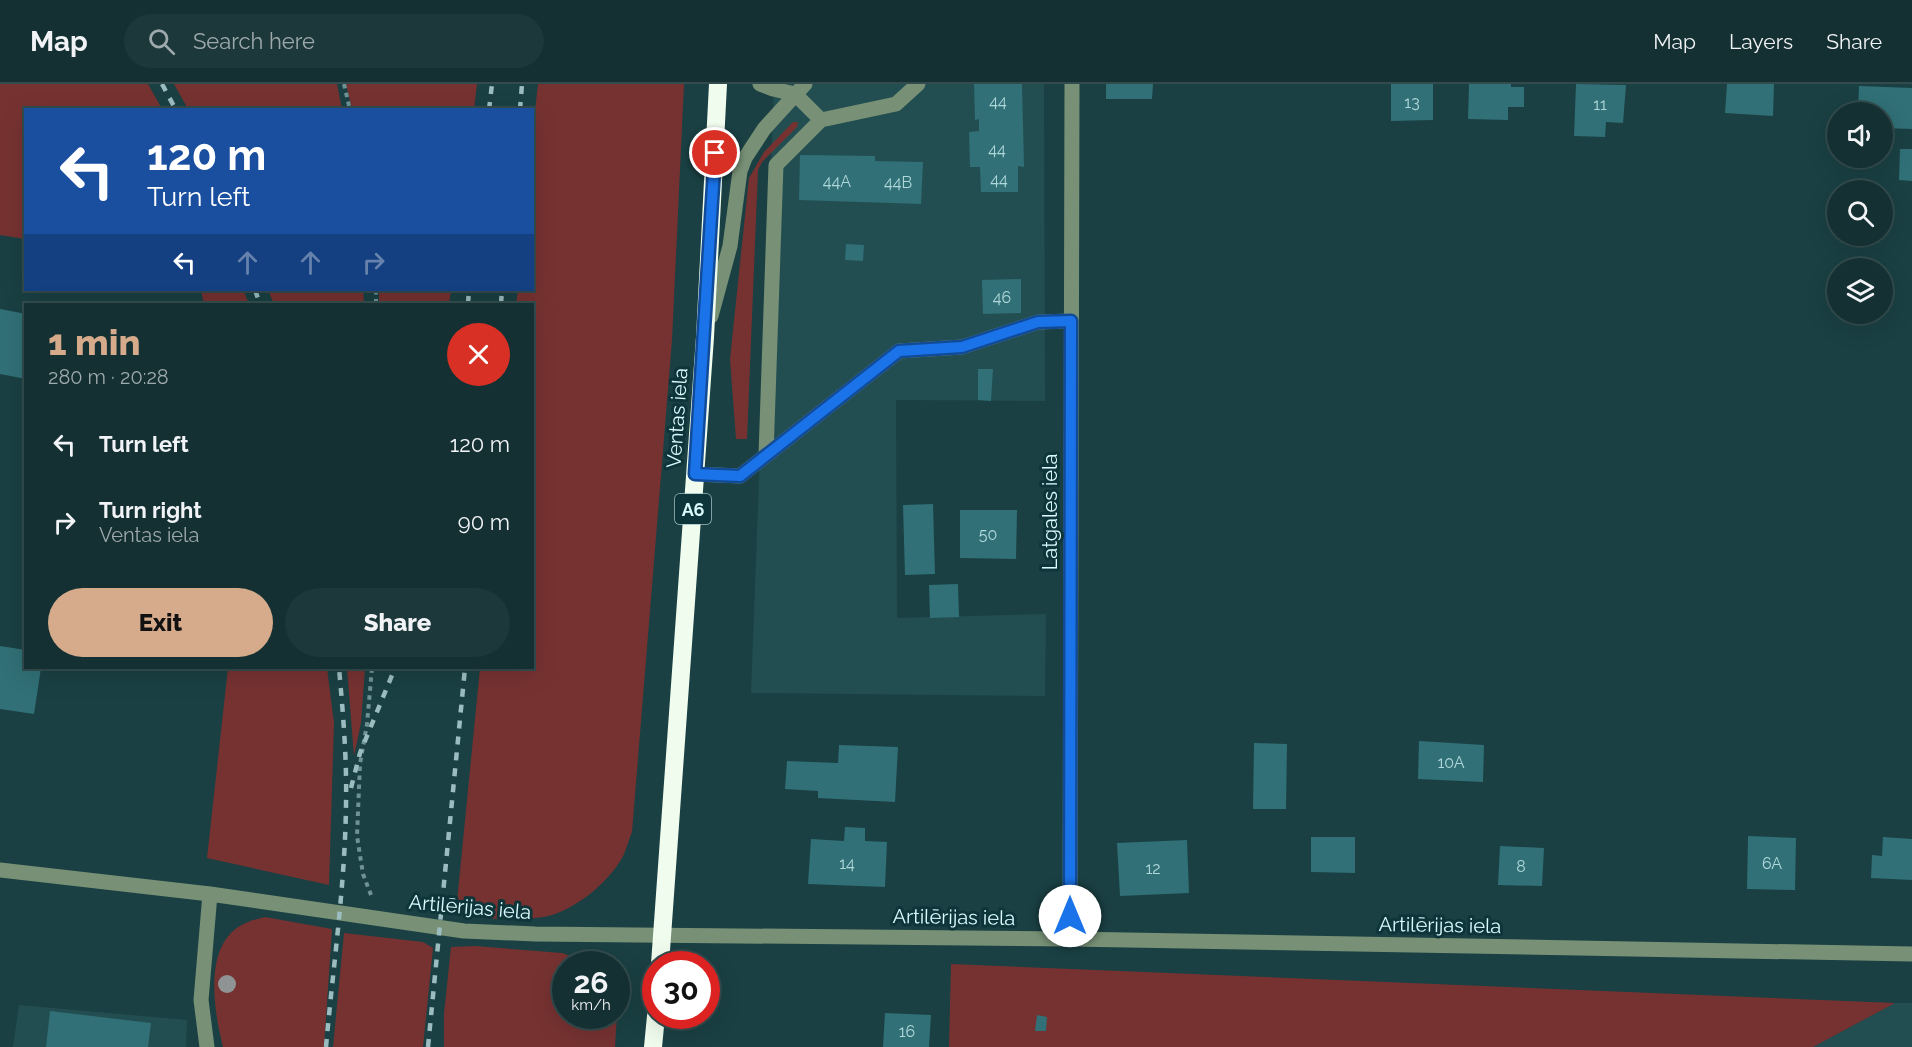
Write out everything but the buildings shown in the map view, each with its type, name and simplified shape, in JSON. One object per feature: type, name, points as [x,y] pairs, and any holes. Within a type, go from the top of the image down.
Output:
[{"type":"highway","name":"Ventas iela","points":[[663,934],[705,338],[718,84]]},
{"type":"highway","name":"A6","points":[[661,951],[663,934]]},
{"type":"highway","points":[[653,1047],[655,1029]]},
{"type":"street","points":[[760,84],[773,90],[800,89]]},
{"type":"street","points":[[766,455],[776,165],[821,120],[896,104],[918,84]]},
{"type":"street","name":"Latgales iela","points":[[1070,939],[1072,84]]},
{"type":"street","points":[[705,338],[730,246],[740,171],[750,149],[800,89]]},
{"type":"street","points":[[800,89],[821,120]]},
{"type":"street","points":[[695,474],[740,476],[899,351],[962,347],[1038,322],[1071,321]]},
{"type":"street","name":"Artilērijas iela","points":[[0,870],[210,894],[464,931],[535,934],[1070,939],[1912,954]]},
{"type":"street","points":[[207,1047],[201,1000],[210,894]]},
{"type":"path","points":[[344,84],[350,108]]},
{"type":"path","points":[[372,669],[367,724],[360,764],[357,836],[363,874],[376,903],[379,918]]},
{"type":"shaded area","points":[[0,84],[148,84],[161,108],[24,108],[24,239],[0,235]]},
{"type":"shaded area","points":[[174,84],[337,84],[342,108],[187,108]]},
{"type":"shaded area","points":[[346,84],[477,84],[474,108],[352,108]]},
{"type":"shaded area","points":[[538,84],[684,84],[672,340],[632,832],[619,863],[594,891],[573,906],[542,917],[497,919],[456,912],[480,669],[534,669],[534,303],[516,303],[518,291],[534,291],[534,120]]},
{"type":"shaded area","points":[[774,84],[1044,84],[1045,401],[896,400],[897,618],[1046,614],[1045,696],[751,693]]},
{"type":"shaded area","points":[[793,122],[798,122],[797,127],[762,162],[758,170],[747,439],[736,439],[730,359],[749,178],[764,152]]},
{"type":"shaded area","points":[[201,291],[243,291],[249,303],[204,303]]},
{"type":"shaded area","points":[[268,291],[363,291],[364,303],[274,303]]},
{"type":"shaded area","points":[[379,291],[451,291],[449,303],[379,303]]},
{"type":"shaded area","points":[[228,669],[327,669],[334,723],[329,885],[207,858]]},
{"type":"shaded area","points":[[347,669],[365,669],[361,723],[354,756]]},
{"type":"shaded area","points":[[265,917],[332,929],[324,1047],[223,1047],[214,988],[218,957],[231,933],[246,923]]},
{"type":"shaded area","points":[[344,933],[423,942],[433,948],[423,1047],[333,1047]]},
{"type":"shaded area","points":[[475,946],[552,952],[552,1029],[616,1029],[615,1047],[444,1047],[444,1014],[451,947]]},
{"type":"shaded area","points":[[951,964],[1895,1003],[1813,1047],[949,1047]]},
{"type":"shaded area","points":[[1895,1003],[1912,1003],[1912,1047],[1813,1047]]},
{"type":"shaded area","points":[[19,1005],[187,1020],[186,1047],[13,1047]]},
{"type":"railway","points":[[162,84],[175,108]]},
{"type":"railway","points":[[489,108],[492,84]]},
{"type":"railway","points":[[520,108],[522,84]]},
{"type":"railway","points":[[255,291],[260,303]]},
{"type":"railway","points":[[468,303],[469,291]]},
{"type":"railway","points":[[501,303],[502,291]]},
{"type":"railway","points":[[326,1047],[345,835],[345,753],[339,669]]},
{"type":"railway","points":[[351,788],[360,753],[395,669]]},
{"type":"railway","points":[[428,1047],[465,669]]},
{"type":"route","points":[[715,153],[695,474],[740,476],[899,351],[962,347],[1038,322],[1071,321],[1070,916]]}]
